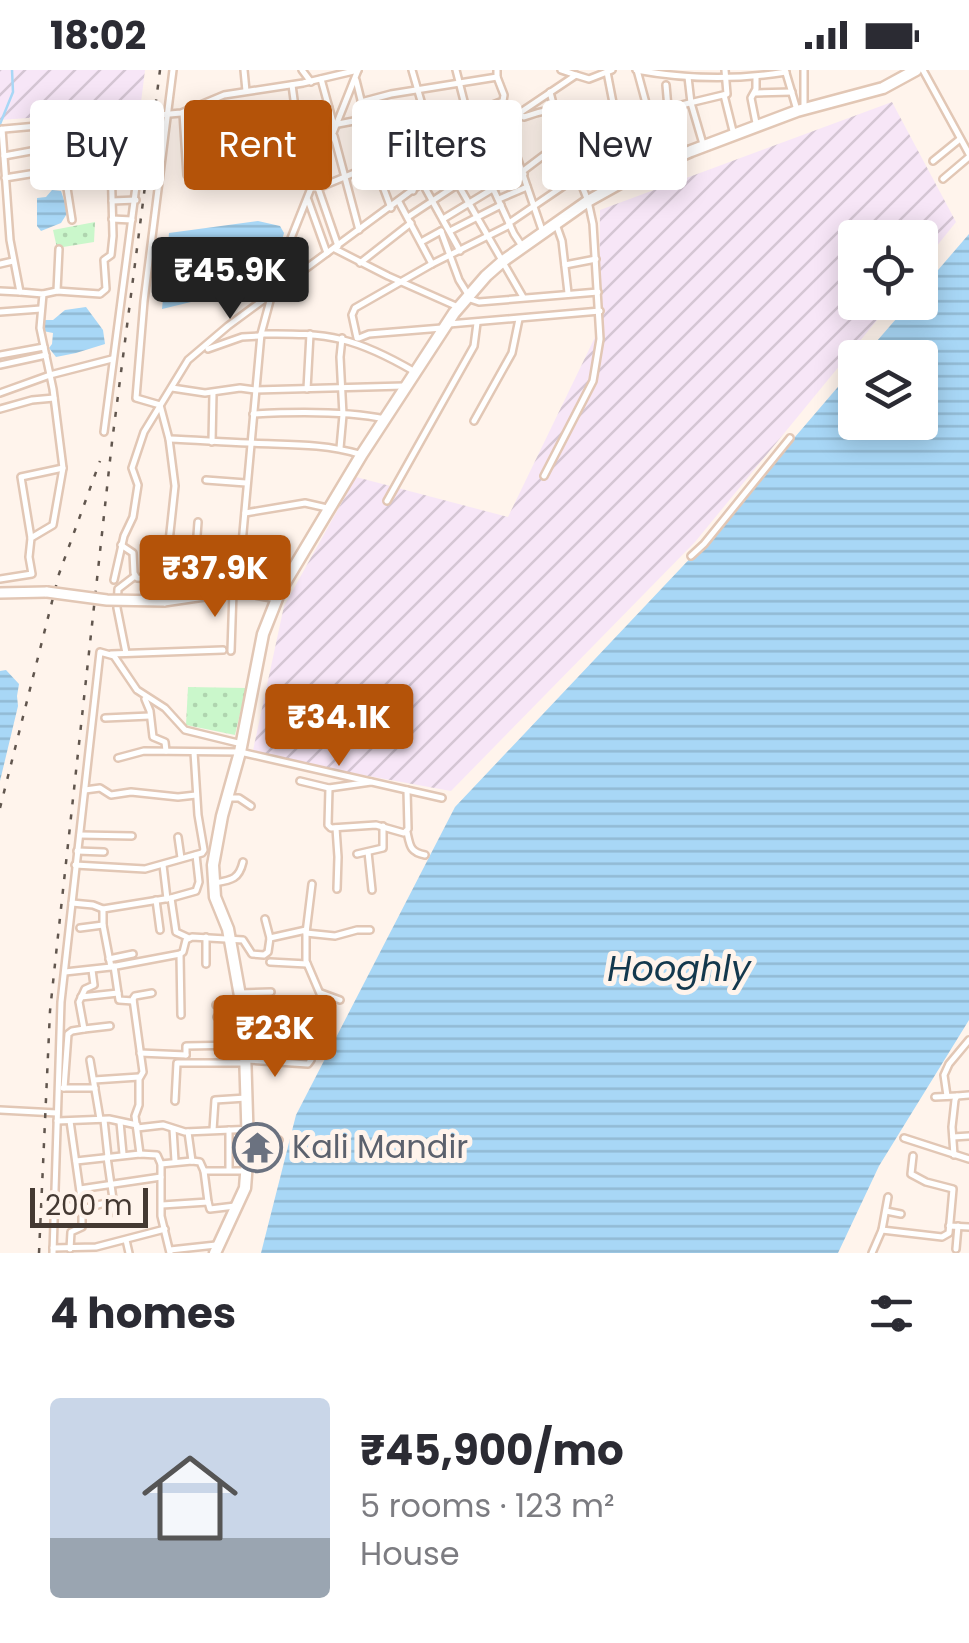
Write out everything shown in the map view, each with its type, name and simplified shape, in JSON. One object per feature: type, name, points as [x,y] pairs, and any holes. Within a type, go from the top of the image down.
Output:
[{"type":"main road","points":[[687,153],[801,110],[882,88],[920,70]]},
{"type":"main road","points":[[217,1249],[245,1188],[246,1045],[230,939],[205,853],[241,748],[263,634],[278,597],[362,454],[458,307],[486,276],[522,246],[608,190]]},
{"type":"main road","points":[[0,593],[47,592],[107,600],[164,600],[237,589],[278,597]]},
{"type":"street","points":[[160,405],[136,398],[144,300],[174,70]]},
{"type":"street","points":[[244,70],[246,91]]},
{"type":"street","points":[[304,70],[311,82]]},
{"type":"street","points":[[412,70],[421,100]]},
{"type":"street","points":[[456,70],[463,100]]},
{"type":"street","points":[[562,70],[589,79],[609,71],[614,100]]},
{"type":"street","points":[[522,111],[584,70]]},
{"type":"street","points":[[645,100],[637,70],[688,76],[742,73],[756,77],[786,71],[801,110]]},
{"type":"street","points":[[801,110],[804,70]]},
{"type":"street","points":[[920,70],[969,155],[943,180]]},
{"type":"street","points":[[164,115],[183,113],[218,96],[311,82],[332,73],[357,72]]},
{"type":"street","points":[[357,72],[361,100]]},
{"type":"street","points":[[332,134],[357,72]]},
{"type":"street","points":[[687,104],[724,95],[726,73]]},
{"type":"street","points":[[368,100],[497,74],[503,100]]},
{"type":"street","points":[[688,76],[691,103],[704,147]]},
{"type":"street","points":[[756,77],[751,98],[757,126]]},
{"type":"street","points":[[322,79],[327,100]]},
{"type":"street","points":[[292,85],[294,100]]},
{"type":"street","points":[[666,85],[667,100]]},
{"type":"street","points":[[550,92],[552,100]]},
{"type":"street","points":[[753,92],[792,92]]},
{"type":"street","points":[[724,95],[734,135]]},
{"type":"street","points":[[183,113],[184,128]]},
{"type":"street","points":[[332,120],[359,230]]},
{"type":"street","points":[[334,128],[352,123]]},
{"type":"street","points":[[20,292],[10,240],[1,129],[30,127]]},
{"type":"street","points":[[933,161],[960,138]]},
{"type":"street","points":[[4,156],[30,151]]},
{"type":"street","points":[[542,157],[523,172],[544,232]]},
{"type":"street","points":[[5,178],[30,174]]},
{"type":"street","points":[[332,182],[352,174]]},
{"type":"street","points":[[420,242],[478,217],[528,187]]},
{"type":"street","points":[[67,190],[72,220]]},
{"type":"street","points":[[0,291],[105,291],[104,260],[111,253],[112,190]]},
{"type":"street","points":[[104,432],[137,190]]},
{"type":"street","points":[[61,1087],[65,972],[100,652],[227,650],[237,589],[261,335],[270,297],[313,190]]},
{"type":"street","points":[[315,190],[337,248],[458,307]]},
{"type":"street","points":[[384,190],[390,208]]},
{"type":"street","points":[[426,190],[443,218],[451,255],[468,297],[480,302],[599,292]]},
{"type":"street","points":[[360,262],[450,190]]},
{"type":"street","points":[[461,190],[523,297]]},
{"type":"street","points":[[443,218],[490,190]]},
{"type":"street","points":[[495,190],[522,246]]},
{"type":"street","points":[[355,340],[353,310],[432,264],[489,237],[558,190]]},
{"type":"street","points":[[544,476],[593,381],[599,356],[596,259],[584,190]]},
{"type":"street","points":[[114,580],[125,532],[133,517],[138,488],[133,465],[144,432],[188,360],[413,191]]},
{"type":"street","points":[[112,202],[136,200]]},
{"type":"street","points":[[308,200],[327,254]]},
{"type":"street","points":[[399,202],[432,264]]},
{"type":"street","points":[[112,219],[132,220]]},
{"type":"street","points":[[556,224],[568,293]]},
{"type":"street","points":[[446,230],[460,251]]},
{"type":"street","points":[[0,242],[10,240]]},
{"type":"street","points":[[57,291],[58,249]]},
{"type":"street","points":[[565,264],[596,259]]},
{"type":"street","points":[[0,264],[13,261]]},
{"type":"street","points":[[31,538],[53,525],[63,468],[40,328],[43,294]]},
{"type":"street","points":[[0,312],[41,310]]},
{"type":"street","points":[[355,340],[369,334],[600,311]]},
{"type":"street","points":[[474,421],[512,353],[520,319]]},
{"type":"street","points":[[387,502],[474,346],[477,322]]},
{"type":"street","points":[[208,349],[242,337],[310,334],[355,340],[415,372]]},
{"type":"street","points":[[307,388],[310,334]]},
{"type":"street","points":[[340,448],[342,338]]},
{"type":"street","points":[[0,355],[45,351]]},
{"type":"street","points":[[0,365],[45,351]]},
{"type":"street","points":[[0,393],[112,359]]},
{"type":"street","points":[[172,388],[213,392],[240,388],[406,386]]},
{"type":"street","points":[[212,442],[213,392]]},
{"type":"street","points":[[0,410],[54,398]]},
{"type":"street","points":[[160,405],[175,486],[165,580]]},
{"type":"street","points":[[253,414],[290,412],[385,419]]},
{"type":"street","points":[[690,556],[790,438]]},
{"type":"street","points":[[168,439],[302,444],[362,454]]},
{"type":"street","points":[[0,579],[32,574],[22,477],[63,468]]},
{"type":"street","points":[[206,480],[246,484]]},
{"type":"street","points":[[244,513],[305,503],[330,510]]},
{"type":"street","points":[[195,581],[198,522]]},
{"type":"street","points":[[122,545],[133,553],[135,576]]},
{"type":"street","points":[[196,549],[240,549]]},
{"type":"street","points":[[126,653],[117,608],[118,588],[135,576],[237,589]]},
{"type":"street","points":[[110,654],[138,690],[165,708],[185,730],[241,748],[442,798]]},
{"type":"street","points":[[144,696],[152,734],[165,742],[166,751]]},
{"type":"street","points":[[106,718],[150,716]]},
{"type":"street","points":[[118,758],[140,752],[241,748]]},
{"type":"street","points":[[72,903],[102,908],[196,892],[205,853],[194,752]]},
{"type":"street","points":[[300,781],[330,788],[374,781]]},
{"type":"street","points":[[330,788],[330,828],[383,826],[407,832]]},
{"type":"street","points":[[407,789],[407,832],[412,851],[425,854]]},
{"type":"street","points":[[84,790],[178,798],[196,795]]},
{"type":"street","points":[[227,798],[239,798],[251,806]]},
{"type":"street","points":[[358,854],[384,846],[383,826]]},
{"type":"street","points":[[336,828],[337,889]]},
{"type":"street","points":[[79,835],[132,836]]},
{"type":"street","points":[[178,837],[182,858]]},
{"type":"street","points":[[76,851],[104,852]]},
{"type":"street","points":[[368,852],[372,890]]},
{"type":"street","points":[[75,865],[138,869],[205,853]]},
{"type":"street","points":[[199,882],[236,878],[242,862]]},
{"type":"street","points":[[163,865],[176,932],[189,938],[244,941],[252,954],[264,955],[270,938],[265,919]]},
{"type":"street","points":[[175,1101],[178,1063],[308,1064],[321,992],[307,964],[312,884]]},
{"type":"street","points":[[156,900],[160,930]]},
{"type":"street","points":[[102,908],[120,1001],[133,1001]]},
{"type":"street","points":[[80,928],[103,925]]},
{"type":"street","points":[[270,938],[306,932],[335,936],[370,930]]},
{"type":"street","points":[[206,937],[206,964]]},
{"type":"street","points":[[181,1015],[180,954],[189,938]]},
{"type":"street","points":[[112,964],[133,954]]},
{"type":"street","points":[[65,972],[180,954]]},
{"type":"street","points":[[270,962],[307,964]]},
{"type":"street","points":[[84,1028],[80,1002],[85,989],[94,985],[92,970]]},
{"type":"street","points":[[81,997],[118,992]]},
{"type":"street","points":[[217,1017],[270,992]]},
{"type":"street","points":[[321,992],[340,1000]]},
{"type":"street","points":[[140,1154],[136,1113],[142,1072],[133,1001],[135,996],[152,993]]},
{"type":"street","points":[[216,1005],[279,1004],[320,1011]]},
{"type":"street","points":[[292,1012],[320,1011]]},
{"type":"street","points":[[110,1026],[68,1034],[57,1117],[53,1250],[97,1250],[164,1229]]},
{"type":"street","points":[[274,1026],[317,1026]]},
{"type":"street","points":[[947,1096],[944,1075],[969,1040]]},
{"type":"street","points":[[187,1064],[186,1046],[246,1045]]},
{"type":"street","points":[[140,1053],[186,1055]]},
{"type":"street","points":[[90,1060],[115,1213]]},
{"type":"street","points":[[94,1080],[140,1077]]},
{"type":"street","points":[[61,1087],[95,1088]]},
{"type":"street","points":[[935,1096],[969,1095]]},
{"type":"street","points":[[954,1156],[957,1096]]},
{"type":"street","points":[[213,1131],[215,1100],[246,1098]]},
{"type":"street","points":[[0,1110],[70,1121],[102,1119],[137,1126],[162,1124],[188,1132],[260,1130],[279,1140]]},
{"type":"street","points":[[70,1121],[82,1208],[82,1228],[71,1232],[70,1249]]},
{"type":"street","points":[[120,1122],[123,1155]]},
{"type":"street","points":[[174,1129],[175,1162]]},
{"type":"street","points":[[228,1130],[229,1170]]},
{"type":"street","points":[[188,1132],[192,1160]]},
{"type":"street","points":[[953,1137],[969,1136]]},
{"type":"street","points":[[904,1138],[969,1158]]},
{"type":"street","points":[[76,1161],[156,1155],[161,1164],[161,1216],[170,1252],[217,1249]]},
{"type":"street","points":[[882,1230],[942,1236],[949,1233],[953,1189],[911,1174],[914,1156]]},
{"type":"street","points":[[161,1164],[200,1162],[211,1209],[238,1206]]},
{"type":"street","points":[[204,1170],[247,1170]]},
{"type":"street","points":[[80,1190],[161,1177]]},
{"type":"street","points":[[872,1253],[882,1230],[888,1196]]},
{"type":"street","points":[[54,1206],[82,1208],[112,1201]]},
{"type":"street","points":[[162,1205],[208,1202]]},
{"type":"street","points":[[886,1211],[901,1214]]},
{"type":"street","points":[[949,1226],[969,1227]]},
{"type":"street","points":[[956,1249],[958,1226]]},
{"type":"street","points":[[126,1240],[130,1253]]},
{"type":"shaded area","points":[[0,70],[145,70],[141,100],[30,100],[30,118],[0,120]]},
{"type":"shaded area","points":[[892,102],[956,222],[938,244],[938,220],[838,220],[838,320],[877,320],[861,340],[838,340],[838,368],[695,542],[451,791],[252,755],[284,606],[356,477],[508,517],[599,329],[600,210],[654,190],[687,190],[687,178]]},
{"type":"green space","points":[[95,222],[94,242],[57,248],[53,230]]},
{"type":"green space","points":[[188,687],[246,688],[235,735],[186,725]]},
{"type":"water","points":[[52,190],[61,191],[68,212],[61,223],[41,231],[37,226],[37,198],[46,197]]},
{"type":"water","points":[[258,221],[280,226],[284,233],[276,263],[267,277],[234,291],[162,309],[169,233]]},
{"type":"water","name":"Hooghly","points":[[969,234],[969,1020],[879,1166],[838,1253],[261,1253],[296,1115],[455,807],[698,550],[838,387],[838,440],[938,440],[938,340],[878,340],[895,320],[938,320],[938,270]]},
{"type":"water","points":[[86,307],[103,330],[105,344],[56,357],[49,348],[53,333],[43,331],[44,320],[53,320],[65,310]]},
{"type":"water","points":[[6,670],[19,684],[18,706],[0,781],[0,671]]},
{"type":"waterway","points":[[0,124],[13,92],[12,70]]},
{"type":"railway","points":[[39,1253],[50,1011],[112,442],[160,70]]},
{"type":"railway","points":[[0,808],[59,574],[100,461]]},
{"type":"place","name":"Kali Mandir","points":[[257,1147]]}]
